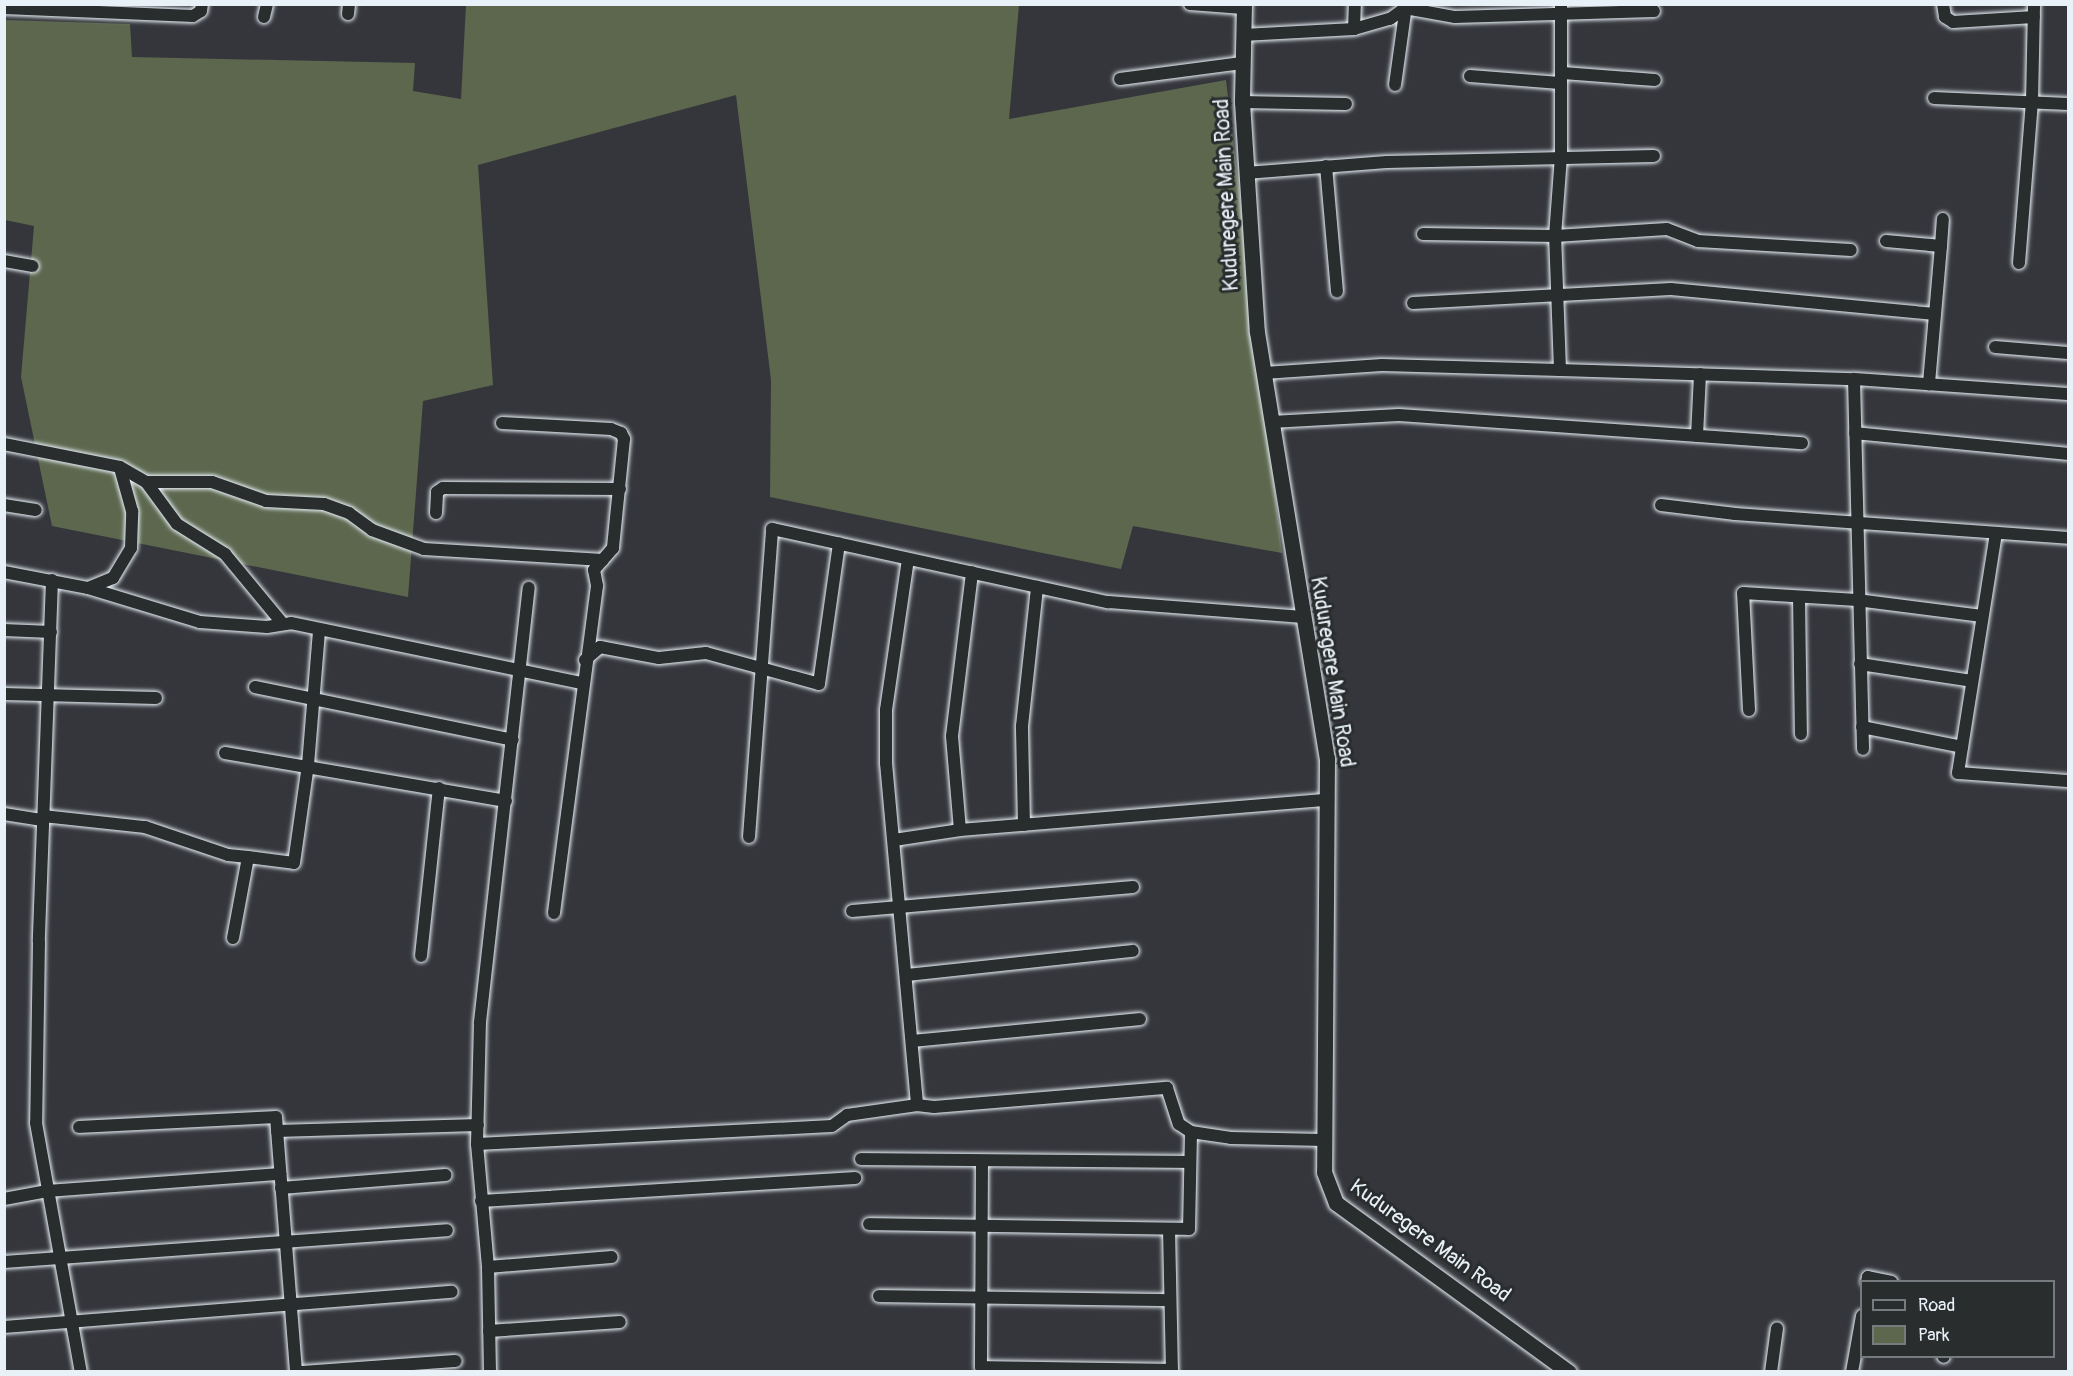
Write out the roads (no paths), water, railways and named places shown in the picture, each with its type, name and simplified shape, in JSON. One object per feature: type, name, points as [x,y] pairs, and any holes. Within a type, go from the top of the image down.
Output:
[{"type":"street","points":[[4,9],[139,8],[194,16],[201,11],[202,4]]},
{"type":"street","points":[[1190,4],[1243,7]]},
{"type":"street","points":[[1354,29],[1355,4]]},
{"type":"street","points":[[1942,4],[1945,17],[1953,22],[2034,11],[2032,102],[2019,263]]},
{"type":"street","points":[[1243,35],[1354,29],[1390,19],[1405,6]]},
{"type":"street","points":[[1405,6],[1455,17],[1561,11],[1654,11]]},
{"type":"street","points":[[1395,85],[1405,6]]},
{"type":"street","name":"Kuduregere Main Road","points":[[1243,7],[1242,102],[1257,332],[1327,758],[1324,1172],[1336,1203],[1569,1371]]},
{"type":"street","points":[[1560,370],[1555,236],[1561,158],[1561,11]]},
{"type":"street","points":[[1120,79],[1242,63]]},
{"type":"street","points":[[1470,75],[1656,80]]},
{"type":"street","points":[[1934,98],[2068,104]]},
{"type":"street","points":[[1242,102],[1346,104]]},
{"type":"street","points":[[1246,173],[1326,166],[1654,156]]},
{"type":"street","points":[[1326,166],[1337,292]]},
{"type":"street","points":[[1929,384],[1943,219]]},
{"type":"street","points":[[1423,234],[1555,236],[1667,229],[1698,241],[1851,250]]},
{"type":"street","points":[[1886,241],[1941,246]]},
{"type":"street","points":[[4,261],[33,266]]},
{"type":"street","points":[[1413,303],[1671,289],[1935,314]]},
{"type":"street","points":[[1995,347],[2068,353]]},
{"type":"street","points":[[1264,373],[1383,365],[1854,379],[2068,394]]},
{"type":"street","points":[[1697,436],[1700,374]]},
{"type":"street","points":[[1854,379],[1858,523],[1857,600],[1863,749]]},
{"type":"street","points":[[1271,422],[1399,416],[1802,443]]},
{"type":"street","points":[[502,423],[617,430],[624,439],[613,548],[594,570],[597,586],[585,660],[554,913]]},
{"type":"street","points":[[1855,433],[2068,454]]},
{"type":"street","points":[[4,444],[120,467],[146,482],[177,524],[225,554],[282,623]]},
{"type":"street","points":[[88,588],[113,578],[131,548],[132,511],[120,467]]},
{"type":"street","points":[[146,482],[212,482],[266,501],[324,504],[349,513],[372,530],[424,549],[603,560]]},
{"type":"street","points":[[436,513],[437,492],[443,488],[620,489]]},
{"type":"street","points":[[4,505],[36,510]]},
{"type":"street","points":[[1661,505],[1858,523],[2068,538]]},
{"type":"street","points":[[749,837],[772,529],[1108,602],[1303,617]]},
{"type":"street","points":[[1995,533],[1958,773],[2068,781]]},
{"type":"street","points":[[585,660],[600,647],[659,658],[706,653],[819,684],[838,543]]},
{"type":"street","points":[[908,558],[886,710],[886,763],[917,1105]]},
{"type":"street","points":[[4,572],[88,588],[200,622],[267,627],[282,623],[582,683]]},
{"type":"street","points":[[960,830],[952,736],[972,572]]},
{"type":"street","points":[[52,580],[50,695],[43,818],[36,1123],[81,1371]]},
{"type":"street","points":[[1024,825],[1022,726],[1038,587]]},
{"type":"street","points":[[490,1371],[488,1267],[477,1144],[480,1022],[529,588]]},
{"type":"street","points":[[1749,710],[1743,594],[1857,600],[1982,616]]},
{"type":"street","points":[[1798,597],[1801,734]]},
{"type":"street","points":[[4,630],[51,632]]},
{"type":"street","points":[[4,814],[145,827],[228,855],[294,862],[308,765],[319,631]]},
{"type":"street","points":[[1860,664],[1972,681]]},
{"type":"street","points":[[255,687],[513,740]]},
{"type":"street","points":[[4,694],[156,698]]},
{"type":"street","points":[[1862,727],[1962,747]]},
{"type":"street","points":[[225,753],[308,765],[506,801]]},
{"type":"street","points":[[421,956],[439,788]]},
{"type":"street","points":[[894,840],[960,830],[1327,800]]},
{"type":"street","points":[[233,938],[248,857]]},
{"type":"street","points":[[852,911],[1133,886]]},
{"type":"street","points":[[907,975],[1133,951]]},
{"type":"street","points":[[913,1041],[1140,1019]]},
{"type":"street","points":[[477,1144],[832,1126],[847,1115],[917,1105],[934,1107],[1167,1088],[1179,1124],[1191,1132],[1231,1138],[1324,1140]]},
{"type":"street","points":[[79,1127],[276,1117],[296,1371]]},
{"type":"street","points":[[277,1131],[478,1125]]},
{"type":"street","points":[[869,1224],[1189,1229],[1191,1132]]},
{"type":"street","points":[[861,1159],[982,1162],[1190,1162]]},
{"type":"street","points":[[982,1162],[981,1367],[1172,1371],[1169,1229]]},
{"type":"street","points":[[4,1198],[47,1191],[280,1174]]},
{"type":"street","points":[[281,1188],[445,1175]]},
{"type":"street","points":[[481,1201],[855,1178]]},
{"type":"street","points":[[4,1262],[447,1230]]},
{"type":"street","points":[[488,1267],[612,1257]]},
{"type":"street","points":[[1867,1280],[1868,1277],[1885,1280]]},
{"type":"street","points":[[4,1327],[452,1292]]},
{"type":"street","points":[[879,1296],[1170,1300]]},
{"type":"street","points":[[489,1331],[620,1322]]},
{"type":"street","points":[[1771,1371],[1777,1328]]},
{"type":"street","points":[[1852,1371],[1859,1343]]},
{"type":"street","points":[[301,1371],[456,1361]]}]
